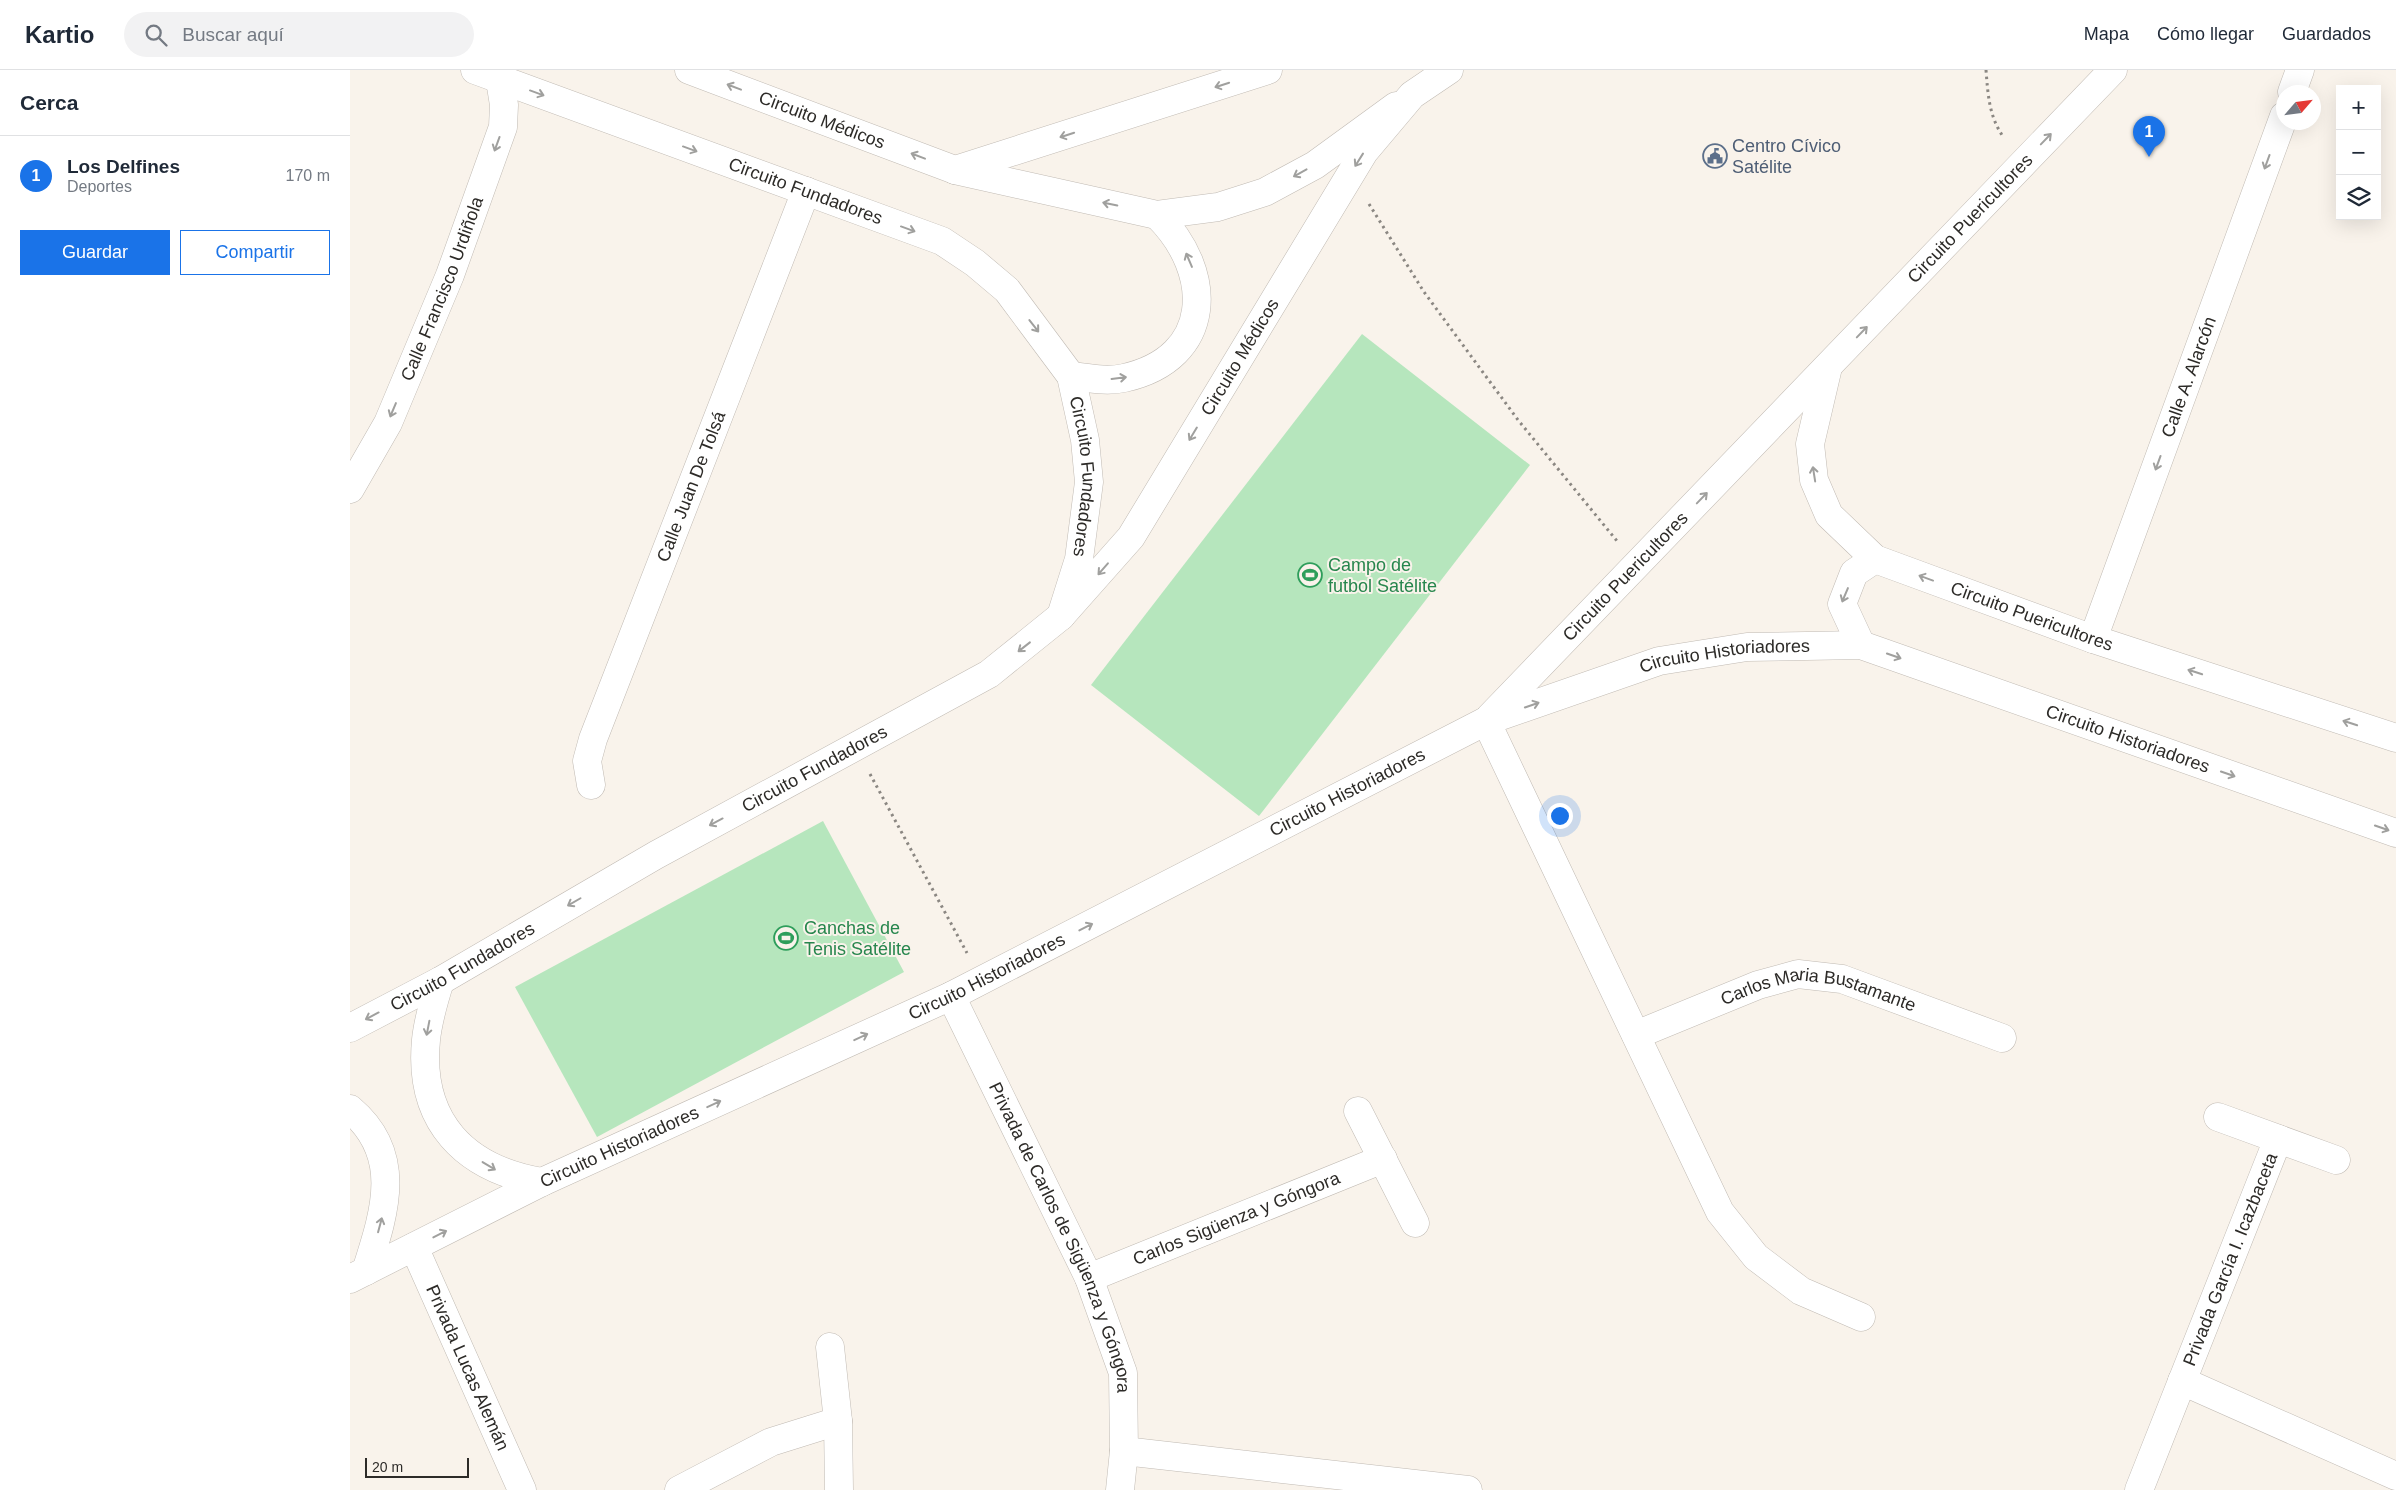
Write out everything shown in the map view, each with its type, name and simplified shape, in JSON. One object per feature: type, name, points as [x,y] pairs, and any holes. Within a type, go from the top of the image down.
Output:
[{"type":"street","name":"Circuito Médicos","points":[[690,70],[955,170],[1157,215],[1218,207],[1265,192],[1315,165],[1449,70]]},
{"type":"street","points":[[955,170],[1268,70]]},
{"type":"street","name":"Circuito Puericultores","points":[[1486,722],[2113,70]]},
{"type":"street","points":[[2295,85],[2300,70]]},
{"type":"street","name":"Circuito Fundadores","points":[[350,1028],[440,981],[656,855],[989,674],[1062,616],[1079,559],[1088,489],[1085,440],[1071,376],[1007,290],[975,263],[942,241],[487,75]]},
{"type":"street","name":"Calle Francisco Urdiñola","points":[[350,489],[388,423],[450,275],[503,127],[504,104],[487,75]]},
{"type":"street","name":"Circuito Médicos","points":[[1062,616],[1131,537],[1350,174],[1364,152],[1412,95]]},
{"type":"street","name":"Calle A. Alarcón","points":[[2094,639],[2279,130]]},
{"type":"street","name":"Calle Juan De Tolsá","points":[[592,785],[587,761],[593,739],[806,191]]},
{"type":"street","points":[[1071,376],[1102,380],[1122,379],[1138,374],[1158,365],[1172,355],[1185,340],[1195,321],[1198,303],[1192,267],[1184,247],[1172,230],[1157,215]]},
{"type":"street","name":"Circuito Puericultores","points":[[1828,367],[1810,444],[1814,480],[1830,515],[1875,559],[2094,639],[2396,738]]},
{"type":"street","points":[[1861,645],[1842,604],[1854,573],[1875,559]]},
{"type":"street","name":"Circuito Historiadores","points":[[358,1275],[542,1182],[951,996],[1486,722],[1659,661],[1747,647],[1861,645],[2396,833]]},
{"type":"street","points":[[1486,722],[1720,1212],[1756,1257],[1801,1291],[1860,1317]]},
{"type":"street","name":"Carlos Maria Bustamante","points":[[1636,1035],[1758,985],[1798,974],[1842,979],[2002,1038]]},
{"type":"street","points":[[440,981],[426,1039],[427,1085],[434,1109],[458,1144],[475,1157],[503,1173],[542,1182]]},
{"type":"street","name":"Privada de Carlos de Sigüenza y Góngora","points":[[951,996],[1089,1278],[1123,1373],[1124,1451],[1120,1490]]},
{"type":"street","points":[[350,1109],[367,1127],[378,1144],[387,1182],[386,1202],[381,1224],[358,1275]]},
{"type":"street","points":[[1358,1110],[1415,1223]]},
{"type":"street","name":"Privada García I. Icazbaceta","points":[[2218,1117],[2336,1160]]},
{"type":"street","name":"Privada García I. Icazbaceta","points":[[2139,1490],[2278,1139]]},
{"type":"street","name":"Carlos Sigüenza y Góngora","points":[[1089,1278],[1383,1159]]},
{"type":"street","name":"Privada Lucas Alemán","points":[[414,1247],[522,1490]]},
{"type":"street","points":[[830,1346],[838,1422],[839,1490]]},
{"type":"street","name":"Privada García I. Icazbaceta","points":[[2182,1381],[2396,1476]]},
{"type":"street","points":[[678,1490],[771,1442],[838,1422]]},
{"type":"street","points":[[1124,1451],[1281,1479],[1468,1490]]},
{"type":"path","points":[[1986,70],[1988,102],[1996,126],[2022,164]]},
{"type":"path","points":[[1350,174],[1424,292],[1495,388],[1600,523],[1638,564]]},
{"type":"path","points":[[855,747],[981,980]]},
{"type":"green space","name":"Campo de futbol Satélite","points":[[1362,334],[1530,465],[1259,816],[1091,685]]},
{"type":"green space","points":[[823,821],[904,972],[597,1137],[515,987]]},
{"type":"place","name":"Centro Cívico Satélite","points":[[1715,156]]},
{"type":"place","name":"Los Delfines","points":[[2149,157]]},
{"type":"place","name":"Campo de futbol Satélite","points":[[1310,575]]},
{"type":"place","name":"Canchas de Tenis Satélite","points":[[786,938]]}]
